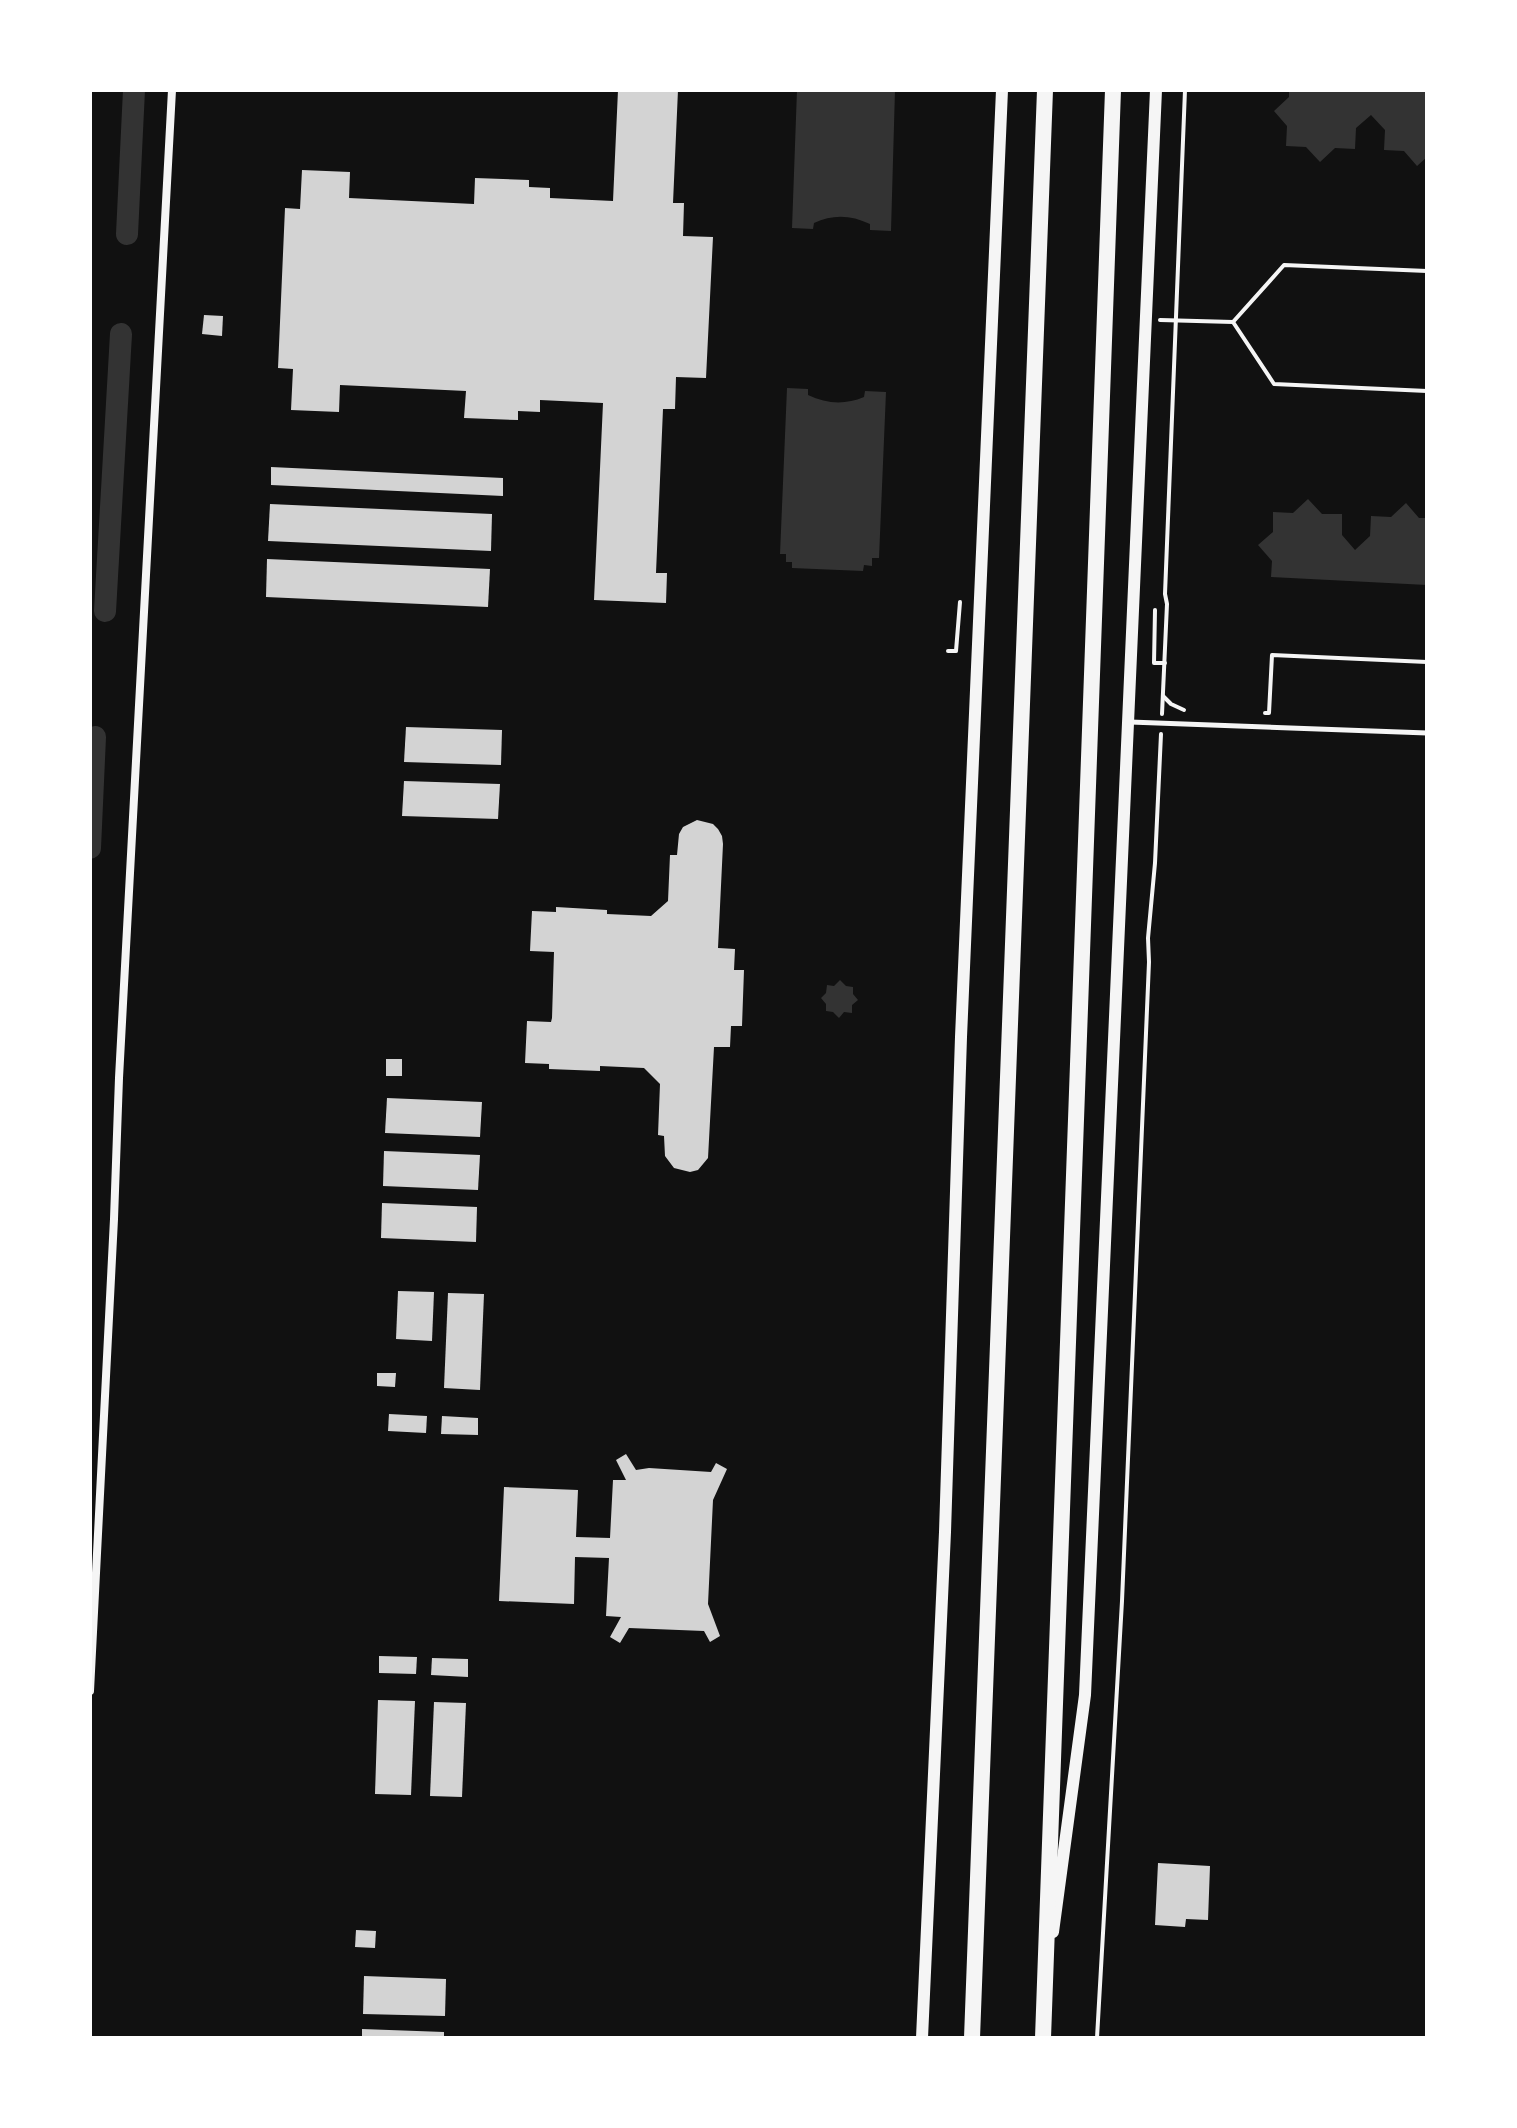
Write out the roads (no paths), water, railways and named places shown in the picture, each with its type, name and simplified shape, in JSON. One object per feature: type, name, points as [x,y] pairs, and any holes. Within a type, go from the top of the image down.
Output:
[{"type":"main road","points":[[972,2038],[1045,90]]},
{"type":"main road","points":[[1043,2038],[1113,90]]},
{"type":"street","points":[[90,1691],[172,90]]},
{"type":"street","points":[[922,2038],[1002,90]]},
{"type":"street","points":[[1044,1998],[1085,1695],[1156,90]]},
{"type":"lane","points":[[1129,722],[1427,733]]},
{"type":"waterway","points":[[127,234],[134,90]]},
{"type":"waterway","points":[[105,611],[121,334]]},
{"type":"waterway","points":[[90,848],[95,737]]}]
